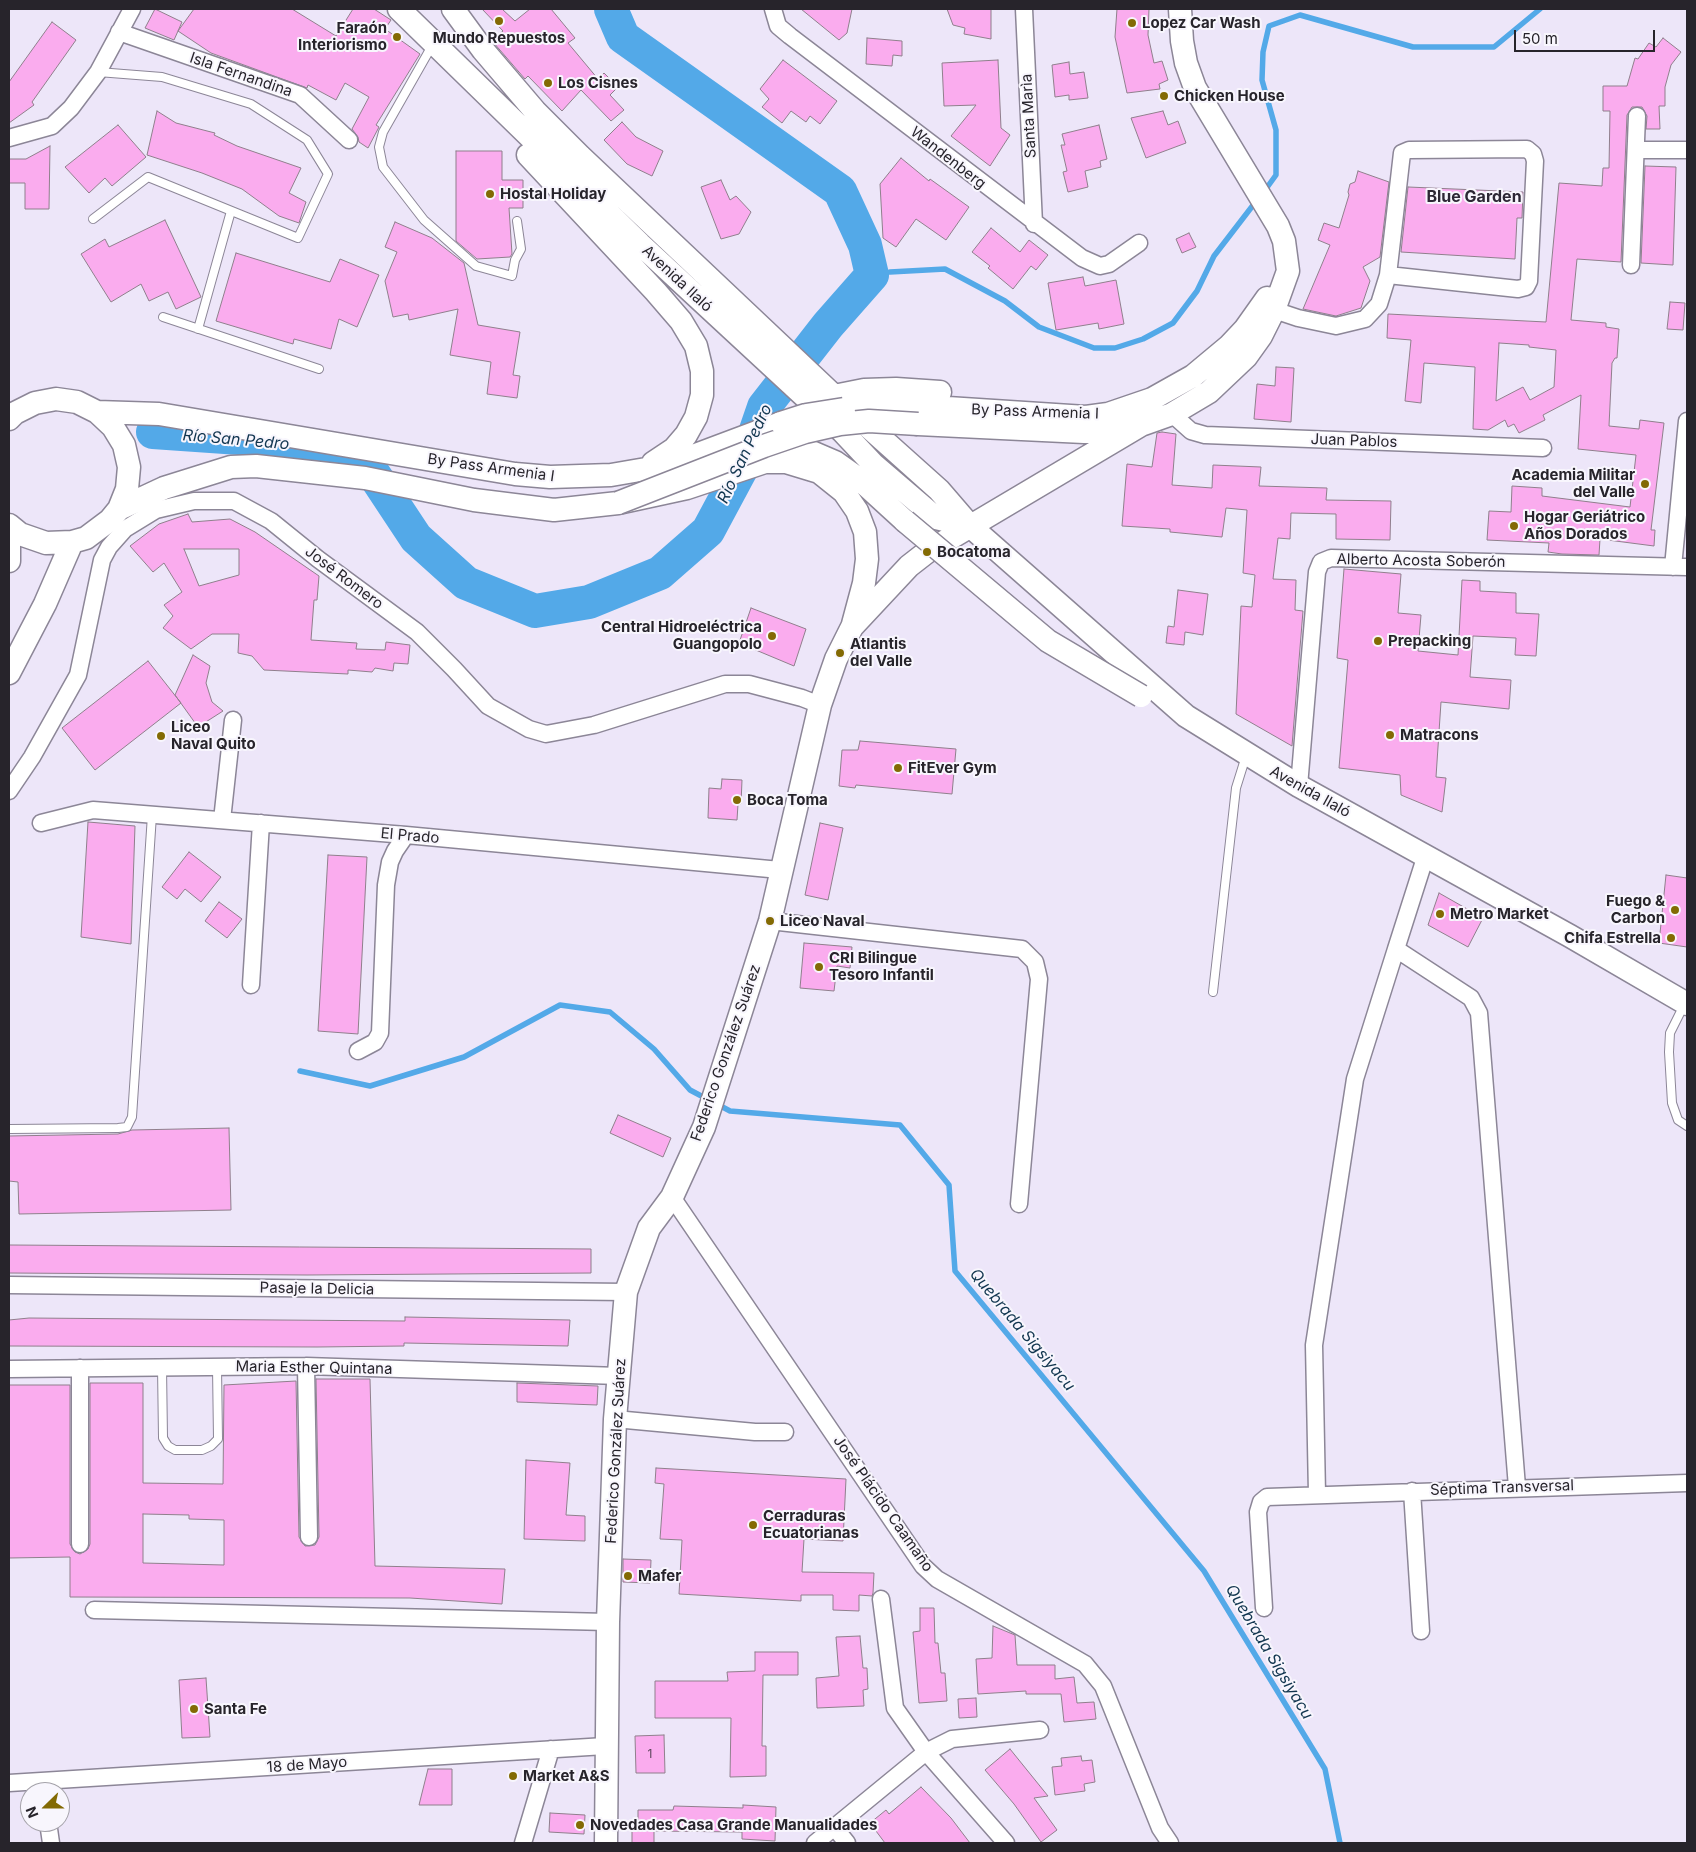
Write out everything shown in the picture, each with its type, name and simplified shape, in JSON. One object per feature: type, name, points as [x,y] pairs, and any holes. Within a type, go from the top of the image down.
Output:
[{"type":"main road","name":"Avenida Ilaló","points":[[399,9],[474,80],[540,148],[842,431],[873,464],[936,518],[970,526]]},
{"type":"main road","name":"Avenida Ilaló","points":[[453,9],[483,50],[534,111],[828,390],[939,490],[970,526],[1186,716],[1246,756],[1686,1004]]},
{"type":"main road","points":[[1180,9],[1182,41],[1186,63],[1207,110],[1278,226],[1286,254]]},
{"type":"main road","points":[[474,80],[532,160],[656,292],[693,338],[702,370],[702,395],[696,417],[686,435],[674,449],[639,471]]},
{"type":"main road","name":"By Pass Armenia I","points":[[97,412],[159,414],[515,474],[581,477],[639,471],[669,465],[781,423],[832,410],[917,406],[1085,424],[1113,430],[1141,425],[1172,414],[1209,392],[1228,376],[1261,336],[1274,310],[1288,271],[1286,254]]},
{"type":"main road","name":"By Pass Armenia I","points":[[119,509],[196,476],[231,467],[256,466],[365,478],[474,500],[554,510],[618,503],[764,446],[840,424],[869,421],[1085,424],[1108,414],[1131,408],[1173,389],[1212,362],[1245,329],[1267,299],[1286,254]]},
{"type":"main road","points":[[828,390],[896,389],[1093,403],[1112,402],[1136,396],[1162,385],[1188,369],[1216,344],[1245,329]]},
{"type":"main road","points":[[9,419],[15,413],[35,403],[56,399],[77,402],[97,412],[113,427],[124,446],[129,467],[127,488],[119,509],[99,530],[72,542],[46,543],[32,540],[9,525]]},
{"type":"main road","name":"Federico González Suárez","points":[[606,1843],[605,1746],[608,1622],[616,1419],[626,1292],[650,1228],[672,1197],[704,1127],[720,1079],[770,921],[780,870],[820,705],[836,659],[852,627],[909,566],[927,552],[1141,425]]},
{"type":"main road","points":[[764,446],[807,450],[847,470],[1048,641],[1141,696],[1186,716]]},
{"type":"main road","points":[[618,503],[687,488],[765,462],[786,462],[819,472],[844,492],[857,512],[864,532],[867,559],[864,583],[852,627]]},
{"type":"main road","points":[[9,525],[9,561]]},
{"type":"main road","points":[[9,673],[45,604],[72,542]]},
{"type":"street","points":[[9,138],[52,126],[71,108],[98,72],[132,9]]},
{"type":"street","name":"Wandenberg","points":[[773,9],[778,26],[790,36],[1034,224],[1082,258],[1100,266],[1109,264],[1139,243]]},
{"type":"street","name":"Santa Marìa","points":[[1024,9],[1034,224]]},
{"type":"street","name":"Isla Fernandina","points":[[119,32],[300,95],[349,140]]},
{"type":"street","points":[[1631,265],[1637,116]]},
{"type":"street","points":[[1274,310],[1324,324],[1348,325],[1365,319],[1379,304],[1388,275],[1402,153],[1409,150],[1527,149],[1533,154],[1535,161],[1529,281],[1526,287],[1518,289],[1388,275]]},
{"type":"street","points":[[1636,150],[1687,150]]},
{"type":"street","name":"Juan Pablos","points":[[1172,414],[1191,431],[1205,435],[1543,448]]},
{"type":"street","points":[[1680,567],[1687,421]]},
{"type":"street","name":"José Romero","points":[[9,791],[32,757],[78,675],[102,560],[109,547],[125,529],[156,510],[194,501],[234,501],[271,521],[318,559],[417,632],[488,706],[529,729],[546,734],[594,725],[725,684],[749,684],[802,698],[820,705]]},
{"type":"street","name":"Alberto Acosta Soberón","points":[[1299,786],[1317,572],[1321,562],[1331,558],[1680,567]]},
{"type":"street","points":[[222,820],[234,720]]},
{"type":"street","name":"El Prado","points":[[41,823],[93,810],[406,835],[780,870]]},
{"type":"street","points":[[250,985],[261,824]]},
{"type":"street","points":[[358,1051],[375,1042],[380,1033],[386,885],[390,862],[406,835]]},
{"type":"street","points":[[1317,1494],[1314,1345],[1355,1080],[1426,856]]},
{"type":"street","points":[[770,921],[1022,949],[1035,962],[1040,979],[1019,1204]]},
{"type":"street","points":[[1396,949],[1471,998],[1479,1013],[1517,1487]]},
{"type":"street","name":"José Plácido Caamaño","points":[[672,1197],[923,1566],[937,1579],[1085,1664],[1103,1686],[1160,1828],[1170,1843]]},
{"type":"street","name":"Pasaje la Delicia","points":[[9,1285],[626,1292]]},
{"type":"street","points":[[306,1366],[309,1537]]},
{"type":"street","name":"Maria Esther Quintana","points":[[9,1370],[306,1366],[620,1376]]},
{"type":"street","points":[[80,1368],[80,1544]]},
{"type":"street","points":[[616,1419],[764,1433],[785,1432]]},
{"type":"street","name":"Séptima Transversal","points":[[1264,1608],[1258,1512],[1261,1502],[1267,1497],[1517,1487],[1687,1483]]},
{"type":"street","points":[[1412,1491],[1421,1631]]},
{"type":"street","points":[[882,1599],[895,1708],[926,1752],[1006,1843]]},
{"type":"street","points":[[94,1610],[608,1622]]},
{"type":"street","points":[[815,1843],[926,1752],[952,1739],[1040,1730]]},
{"type":"street","name":"18 de Mayo","points":[[70,1785],[605,1746]]},
{"type":"street","points":[[523,1843],[551,1749]]},
{"type":"street","points":[[835,1828],[847,1843]]},
{"type":"lane","points":[[434,41],[383,132],[379,147],[383,167],[424,220],[476,266],[512,276],[515,260],[521,249],[517,221]]},
{"type":"lane","points":[[93,219],[148,177],[298,238],[328,174],[308,140],[251,104],[162,77],[98,72]]},
{"type":"lane","points":[[198,329],[231,211]]},
{"type":"lane","points":[[163,317],[319,369]]},
{"type":"lane","points":[[1214,992],[1236,788],[1246,756]]},
{"type":"lane","points":[[9,1129],[118,1128],[127,1127],[132,1117],[152,815]]},
{"type":"lane","points":[[1686,1004],[1670,1033],[1669,1052],[1672,1103],[1678,1120],[1687,1126]]},
{"type":"lane","points":[[162,1367],[163,1438],[168,1446],[175,1450],[202,1450],[211,1446],[218,1439],[217,1367]]},
{"type":"building","points":[[155,9],[182,22],[174,40],[145,28]]},
{"type":"building","points":[[194,9],[292,9],[336,36],[353,9],[374,9],[391,20],[385,29],[420,54],[376,125],[379,127],[368,148],[359,142],[352,129],[369,97],[345,83],[336,100],[308,85],[307,88],[211,53],[178,31]]},
{"type":"building","points":[[482,9],[502,9],[515,21],[530,9],[551,9],[575,38],[568,43],[598,79],[604,73],[618,87],[610,95],[624,110],[611,121],[581,90],[562,111],[528,76],[525,79],[493,42],[492,40],[503,31]]},
{"type":"building","points":[[801,9],[852,9],[847,33],[839,40]]},
{"type":"building","points":[[947,9],[991,9],[991,39],[964,34],[965,28],[953,25]]},
{"type":"building","points":[[1117,9],[1149,9],[1148,35],[1154,63],[1162,61],[1168,80],[1159,84],[1160,89],[1127,93],[1115,37]]},
{"type":"building","points":[[52,22],[76,40],[32,102],[34,105],[9,123],[9,82]]},
{"type":"building","points":[[867,38],[902,41],[902,56],[893,55],[892,66],[866,64]]},
{"type":"building","points":[[1663,38],[1681,52],[1671,65],[1665,87],[1665,106],[1659,106],[1660,129],[1646,129],[1647,116],[1642,107],[1632,107],[1627,115],[1621,262],[1577,259],[1571,320],[1606,323],[1606,327],[1619,329],[1617,358],[1612,363],[1609,426],[1639,429],[1640,420],[1664,423],[1651,530],[1655,530],[1654,546],[1600,539],[1599,555],[1562,554],[1548,552],[1549,543],[1487,540],[1489,511],[1511,512],[1512,486],[1542,488],[1542,496],[1630,507],[1636,455],[1578,449],[1581,395],[1543,415],[1545,420],[1519,433],[1514,424],[1508,427],[1505,420],[1488,430],[1473,429],[1475,367],[1424,363],[1421,403],[1405,401],[1411,340],[1387,338],[1388,314],[1546,322],[1559,183],[1602,186],[1603,168],[1609,168],[1610,111],[1603,111],[1603,86],[1627,86],[1635,58],[1638,59],[1649,43],[1656,47]],"holes":[[[1499,343],[1529,345],[1529,347],[1556,350],[1554,387],[1530,400],[1523,387],[1496,401]]]},
{"type":"building","points":[[783,60],[837,101],[820,124],[810,116],[806,122],[791,111],[782,123],[762,107],[769,99],[760,89]]},
{"type":"building","points":[[998,60],[1001,128],[1010,135],[990,166],[951,136],[976,105],[944,106],[942,63]]},
{"type":"building","points":[[1069,62],[1070,74],[1084,72],[1088,98],[1069,100],[1069,95],[1055,97],[1052,65]]},
{"type":"building","points":[[157,111],[176,123],[215,133],[214,135],[237,146],[301,168],[289,193],[306,202],[299,223],[279,216],[242,189],[202,173],[147,155]]},
{"type":"building","points":[[1163,111],[1168,125],[1178,121],[1186,143],[1146,158],[1131,118]]},
{"type":"building","points":[[622,122],[636,137],[663,151],[652,176],[627,164],[604,140]]},
{"type":"building","points":[[118,125],[146,157],[112,186],[105,178],[89,193],[65,167]]},
{"type":"building","points":[[1099,125],[1107,159],[1100,161],[1101,167],[1085,171],[1088,187],[1068,192],[1063,172],[1067,171],[1061,145],[1065,145],[1062,134]]},
{"type":"building","points":[[50,146],[49,209],[25,209],[25,183],[9,183],[9,159],[26,159]]},
{"type":"building","name":"Hostal Holiday","points":[[456,151],[502,151],[502,180],[523,180],[523,208],[509,208],[512,254],[510,257],[477,259],[456,241]]},
{"type":"building","points":[[901,158],[929,181],[930,179],[969,207],[946,240],[916,219],[896,247],[883,238],[880,184]]},
{"type":"building","points":[[1645,166],[1676,167],[1673,265],[1641,263]]},
{"type":"building","points":[[1358,171],[1389,182],[1380,257],[1363,267],[1370,281],[1361,308],[1336,316],[1303,309],[1330,245],[1318,240],[1324,223],[1339,228],[1349,195],[1350,184],[1355,182]]},
{"type":"building","points":[[721,180],[730,200],[736,196],[751,212],[739,234],[721,239],[701,187]]},
{"type":"building","points":[[1408,187],[1523,192],[1522,218],[1517,218],[1515,259],[1401,252]]},
{"type":"building","points":[[165,220],[201,297],[176,309],[168,292],[149,301],[141,284],[111,302],[81,254],[105,239],[109,247]]},
{"type":"building","points":[[395,222],[432,238],[464,263],[478,325],[520,332],[513,375],[520,376],[517,398],[487,394],[491,362],[450,355],[458,309],[409,320],[408,314],[393,317],[385,281],[397,252],[385,247]]},
{"type":"building","points":[[991,228],[1020,252],[1029,240],[1048,255],[1036,270],[1031,266],[1013,289],[988,268],[990,266],[972,252]]},
{"type":"building","points":[[1189,233],[1196,247],[1182,253],[1176,239]]},
{"type":"building","points":[[236,253],[330,282],[340,259],[379,275],[357,327],[339,319],[331,349],[294,339],[293,344],[216,321]]},
{"type":"building","points":[[1083,277],[1085,286],[1116,280],[1124,324],[1099,329],[1098,323],[1056,330],[1048,283]]},
{"type":"building","points":[[1670,302],[1685,303],[1683,330],[1667,329]]},
{"type":"building","points":[[1276,367],[1294,368],[1291,422],[1254,419],[1257,384],[1275,386]]},
{"type":"building","points":[[1157,433],[1176,434],[1172,485],[1212,488],[1213,465],[1261,467],[1259,486],[1327,488],[1326,500],[1391,501],[1390,540],[1336,539],[1336,514],[1291,513],[1290,539],[1278,538],[1273,579],[1296,580],[1295,610],[1303,611],[1292,746],[1236,714],[1241,606],[1252,607],[1255,575],[1243,573],[1247,510],[1226,508],[1222,537],[1170,532],[1170,529],[1122,526],[1127,464],[1152,467]]},
{"type":"building","points":[[188,514],[192,522],[230,519],[255,532],[319,576],[317,600],[314,600],[311,640],[357,643],[356,649],[385,650],[386,642],[410,645],[408,664],[394,663],[393,671],[375,668],[372,672],[348,670],[348,674],[264,670],[252,656],[238,653],[239,634],[212,634],[191,649],[163,628],[173,616],[164,605],[182,592],[164,563],[153,572],[130,546],[159,524]],"holes":[[[184,549],[239,549],[239,575],[199,586]]]},
{"type":"building","points":[[1344,569],[1401,574],[1398,613],[1421,615],[1418,651],[1458,655],[1462,580],[1480,581],[1480,591],[1516,593],[1516,613],[1539,614],[1536,656],[1515,655],[1516,638],[1473,636],[1470,677],[1511,680],[1509,709],[1441,702],[1436,777],[1446,778],[1442,812],[1401,795],[1400,775],[1339,768],[1348,660],[1337,658]]},
{"type":"building","points":[[1178,590],[1208,594],[1203,635],[1185,632],[1184,645],[1166,643],[1168,626],[1174,627]]},
{"type":"building","name":"Central Hidroeléctrica Guangopolo","points":[[751,608],[806,629],[794,666],[739,643]]},
{"type":"building","points":[[193,655],[210,666],[206,683],[212,702],[223,711],[198,727],[175,695]]},
{"type":"building","points":[[148,661],[181,703],[95,770],[62,728]]},
{"type":"building","name":"FitEver Gym","points":[[860,741],[956,749],[952,794],[856,785],[855,788],[839,786],[842,750],[858,750]]},
{"type":"building","name":"Boca Toma","points":[[722,779],[742,780],[741,804],[738,804],[737,820],[708,818],[709,788],[721,789]]},
{"type":"building","points":[[88,822],[135,826],[131,944],[81,937]]},
{"type":"building","points":[[820,823],[843,828],[828,900],[805,895]]},
{"type":"building","points":[[189,852],[221,877],[201,902],[185,889],[177,899],[162,887]]},
{"type":"building","points":[[328,855],[367,857],[358,1034],[318,1031]]},
{"type":"building","name":"Fuego & Carbon","points":[[1666,875],[1687,878],[1687,947],[1659,943]]},
{"type":"building","points":[[1439,893],[1483,918],[1468,947],[1428,925]]},
{"type":"building","points":[[219,902],[242,919],[227,938],[205,921]]},
{"type":"building","name":"CRI Bilingue Tesoro Infantil","points":[[804,943],[852,947],[850,968],[837,966],[834,991],[800,988]]},
{"type":"building","points":[[618,1115],[671,1138],[663,1157],[610,1133]]},
{"type":"building","points":[[229,1128],[231,1210],[19,1214],[18,1182],[9,1181],[9,1136],[118,1134],[132,1130]]},
{"type":"building","points":[[9,1245],[591,1249],[591,1273],[307,1275],[9,1273]]},
{"type":"building","points":[[405,1317],[570,1320],[568,1346],[404,1343],[404,1346],[317,1347],[9,1346],[9,1320],[29,1318],[405,1321]]},
{"type":"building","points":[[316,1379],[370,1379],[375,1566],[505,1569],[502,1604],[410,1598],[70,1597],[70,1557],[9,1558],[9,1385],[70,1385],[70,1544],[75,1552],[80,1554],[88,1549],[90,1544],[90,1383],[143,1383],[143,1483],[223,1484],[224,1385],[296,1381],[299,1537],[305,1546],[315,1545],[319,1537]],"holes":[[[143,1514],[189,1515],[189,1519],[224,1520],[224,1565],[143,1563]]]},
{"type":"building","points":[[517,1383],[598,1386],[597,1405],[517,1402]]},
{"type":"building","points":[[526,1460],[570,1463],[566,1515],[585,1516],[585,1541],[524,1539]]},
{"type":"building","name":"Cerraduras Ecuatorianas","points":[[656,1468],[846,1479],[843,1541],[804,1539],[802,1572],[874,1573],[872,1596],[859,1595],[859,1611],[833,1610],[833,1595],[801,1595],[801,1601],[679,1594],[682,1540],[660,1539],[664,1484],[655,1483]]},
{"type":"building","points":[[623,1559],[651,1560],[650,1583],[623,1582]]},
{"type":"building","points":[[920,1608],[934,1608],[935,1643],[938,1643],[941,1673],[945,1673],[947,1701],[919,1703],[913,1632],[920,1631]]},
{"type":"building","points":[[993,1626],[1015,1635],[1017,1665],[1055,1665],[1055,1679],[1074,1677],[1077,1703],[1094,1702],[1096,1719],[1064,1722],[1061,1694],[1026,1694],[1026,1691],[978,1694],[976,1659],[992,1658]]},
{"type":"building","points":[[860,1636],[863,1668],[867,1668],[868,1689],[863,1690],[864,1706],[817,1708],[816,1678],[839,1676],[836,1637]]},
{"type":"building","points":[[755,1652],[798,1652],[798,1675],[763,1675],[762,1746],[766,1746],[766,1776],[730,1777],[731,1718],[655,1718],[655,1681],[728,1681],[727,1672],[755,1671]]},
{"type":"building","name":"Santa Fe","points":[[206,1678],[210,1737],[182,1738],[179,1680]]},
{"type":"building","points":[[976,1698],[977,1717],[959,1718],[958,1699]]},
{"type":"building","points":[[664,1735],[665,1773],[636,1773],[635,1736]]},
{"type":"building","points":[[1010,1749],[1048,1796],[1034,1798],[1057,1830],[1041,1842],[1014,1804],[985,1770]]},
{"type":"building","points":[[1081,1756],[1082,1761],[1092,1760],[1095,1782],[1084,1784],[1085,1791],[1055,1795],[1052,1767],[1062,1766],[1061,1758]]},
{"type":"building","points":[[428,1769],[452,1769],[452,1805],[419,1805]]},
{"type":"building","points":[[921,1787],[951,1818],[970,1843],[885,1843],[870,1823],[886,1810],[889,1814]]},
{"type":"building","points":[[743,1805],[776,1807],[775,1841],[742,1839],[742,1832],[654,1831],[654,1843],[632,1843],[632,1824],[638,1824],[638,1810],[673,1810],[674,1806],[743,1808]]},
{"type":"building","points":[[550,1813],[585,1815],[584,1834],[549,1832]]},
{"type":"waterway","name":"Río San Pedro","points":[[153,432],[283,441],[369,467],[416,538],[466,583],[535,611],[589,602],[660,573],[708,531],[745,462],[764,407],[828,325],[872,275],[865,245],[840,191],[623,37],[611,9]]},
{"type":"waterway","points":[[1263,193],[1276,175],[1276,130],[1262,80],[1263,52],[1269,26],[1300,15],[1413,47],[1494,47],[1540,9]]},
{"type":"waterway","points":[[890,272],[945,269],[1005,301],[1039,327],[1094,348],[1115,348],[1143,339],[1173,323],[1197,291],[1214,256],[1257,200]]},
{"type":"waterway","name":"Quebrada Sigsiyacu","points":[[300,1071],[370,1086],[464,1057],[560,1005],[610,1012],[654,1049],[690,1090],[707,1099]]},
{"type":"waterway","name":"Quebrada Sigsiyacu","points":[[715,1103],[730,1111],[900,1125],[949,1185],[955,1271],[1204,1571],[1325,1769],[1340,1843]]},
{"type":"place","name":"Mundo Repuestos","points":[[499,21]]},
{"type":"place","name":"Lopez Car Wash","points":[[1132,23]]},
{"type":"place","name":"Faraón Interiorismo","points":[[397,37]]},
{"type":"place","name":"Los Cisnes","points":[[548,83]]},
{"type":"place","name":"Chicken House","points":[[1164,96]]},
{"type":"place","name":"Hostal Holiday","points":[[490,194]]},
{"type":"place","name":"Academia Militar del Valle","points":[[1645,484]]},
{"type":"place","name":"Hogar Geriátrico Años Dorados","points":[[1514,526]]},
{"type":"place","name":"Bocatoma","points":[[927,552]]},
{"type":"place","name":"Central Hidroeléctrica Guangopolo","points":[[772,636]]},
{"type":"place","name":"Prepacking","points":[[1378,641]]},
{"type":"place","name":"Atlantis del Valle","points":[[840,653]]},
{"type":"place","name":"Matracons","points":[[1390,735]]},
{"type":"place","name":"Liceo Naval Quito","points":[[161,736]]},
{"type":"place","name":"FitEver Gym","points":[[898,768]]},
{"type":"place","name":"Boca Toma","points":[[737,800]]},
{"type":"place","name":"Fuego & Carbon","points":[[1675,910]]},
{"type":"place","name":"Metro Market","points":[[1440,914]]},
{"type":"place","name":"Liceo Naval","points":[[770,921]]},
{"type":"place","name":"Chifa Estrella","points":[[1671,938]]},
{"type":"place","name":"CRI Bilingue Tesoro Infantil","points":[[819,967]]},
{"type":"place","name":"Cerraduras Ecuatorianas","points":[[753,1525]]},
{"type":"place","name":"Mafer","points":[[628,1576]]},
{"type":"place","name":"Santa Fe","points":[[194,1709]]},
{"type":"place","name":"Market A&S","points":[[513,1776]]},
{"type":"place","name":"Novedades Casa Grande Manualidades","points":[[580,1825]]},
{"type":"district","name":"Blue Garden","points":[[1474,197]]}]
